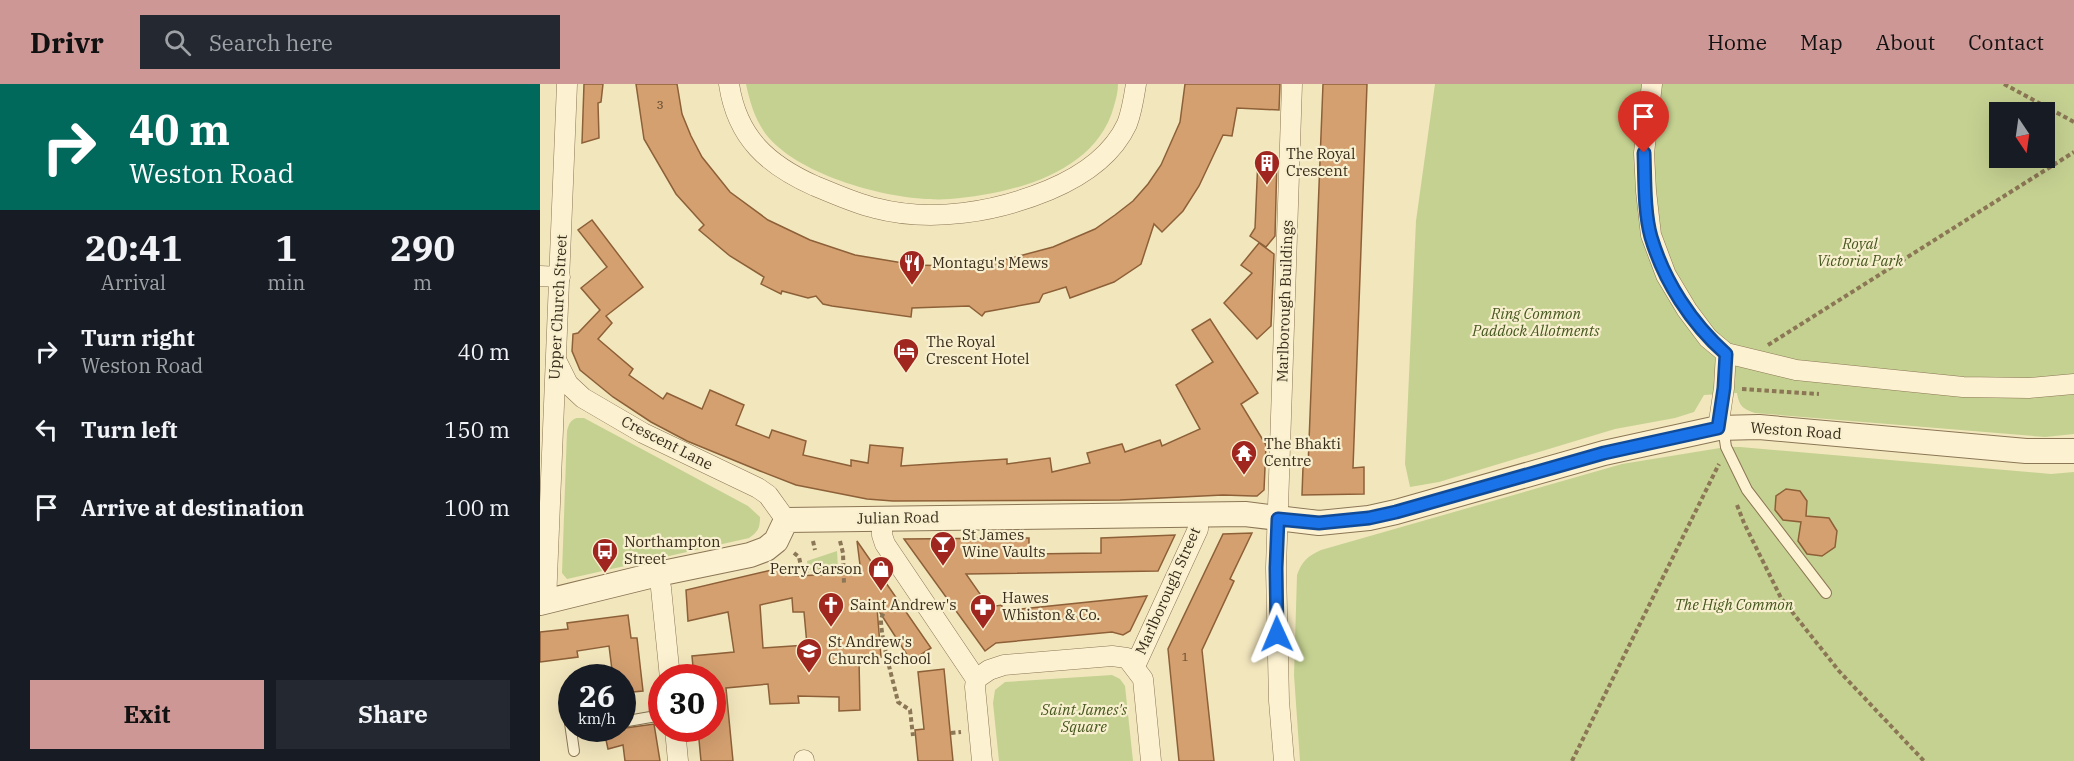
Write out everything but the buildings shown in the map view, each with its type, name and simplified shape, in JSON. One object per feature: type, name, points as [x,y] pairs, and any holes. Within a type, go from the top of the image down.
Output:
[{"type":"street","name":"Upper Church Street","points":[[543,603],[545,486],[556,359],[567,84]]},
{"type":"street","points":[[729,84],[731,100],[738,120],[749,138],[782,170],[843,198],[876,208],[912,214],[946,214],[978,211],[1012,204],[1069,182],[1093,166],[1114,145],[1126,124],[1136,84]]},
{"type":"street","name":"Marlborough Buildings","points":[[1284,761],[1279,701],[1276,568],[1292,84]]},
{"type":"street","points":[[1652,84],[1644,153],[1651,235],[1666,275],[1687,310],[1708,338],[1726,354],[1796,370],[1963,387],[2074,384]]},
{"type":"street","points":[[540,276],[560,277]]},
{"type":"street","points":[[1720,427],[1726,354]]},
{"type":"street","name":"Crescent Lane","points":[[556,359],[568,384],[583,398],[643,433],[758,488],[768,495],[786,520]]},
{"type":"street","name":"Weston Road","points":[[1278,519],[1319,523],[1369,518],[1604,453],[1720,427],[1759,427],[2026,451],[2074,451]]},
{"type":"street","name":"Julian Road","points":[[786,520],[1245,514],[1278,519]]},
{"type":"street","name":"Marlborough Street","points":[[1135,666],[1198,529],[1198,515]]},
{"type":"street","points":[[882,519],[885,544],[976,679],[982,761]]},
{"type":"street","points":[[543,603],[658,574],[750,555],[765,549],[776,541],[786,520]]},
{"type":"street","points":[[658,574],[669,664]]},
{"type":"street","points":[[976,679],[989,670],[1004,665],[1112,656],[1127,658],[1143,679],[1151,761]]},
{"type":"street","points":[[676,742],[678,761]]},
{"type":"lane","points":[[1720,427],[1726,447],[1747,490],[1826,593]]},
{"type":"lane","points":[[574,742],[574,752]]},
{"type":"path","points":[[2004,84],[2074,122]]},
{"type":"path","points":[[1748,360],[1779,336],[2074,152]]},
{"type":"path","points":[[1572,761],[1721,461],[1725,471]]},
{"type":"path","points":[[1736,502],[1781,598],[1839,671],[1924,761]]},
{"type":"path","points":[[840,540],[843,553],[843,584]]},
{"type":"path","points":[[776,541],[800,557],[802,571],[844,569]]},
{"type":"path","points":[[887,607],[882,613],[881,622],[886,647],[898,702],[910,710],[913,736]]},
{"type":"green space","points":[[746,84],[1118,84],[1114,106],[1104,129],[1089,149],[1070,164],[1048,176],[999,192],[950,199],[929,199],[905,197],[853,185],[805,165],[785,152],[764,132],[754,112]]},
{"type":"green space","name":"Royal Victoria Park","points":[[1435,84],[2074,84],[2074,434],[2045,437],[1755,413],[1742,406],[1737,393],[1704,395],[1694,412],[1675,418],[1615,429],[1439,482],[1410,487],[1405,464],[1416,221]]},
{"type":"green space","points":[[577,418],[584,418],[748,506],[760,517],[760,524],[755,534],[749,538],[567,579],[562,573],[567,431],[570,423]]},
{"type":"green space","name":"The High Common","points":[[1726,447],[2051,474],[2074,472],[2074,761],[1300,761],[1294,675],[1297,575],[1309,557],[1321,550],[1622,464]]},
{"type":"green space","points":[[837,551],[838,568],[808,570],[807,561]]},
{"type":"green space","name":"Saint James's Square","points":[[1112,675],[1120,679],[1125,686],[1133,761],[999,761],[993,703],[995,690],[1005,682]]},
{"type":"place","name":"The Royal Crescent","points":[[1267,186]]},
{"type":"place","name":"Montagu's Mews","points":[[912,286]]},
{"type":"place","name":"The Royal Crescent Hotel","points":[[906,374]]},
{"type":"place","name":"The Bhakti Centre","points":[[1244,476]]},
{"type":"place","name":"St James Wine Vaults","points":[[943,567]]},
{"type":"place","name":"Northampton Street","points":[[605,574]]},
{"type":"place","name":"Perry Carson","points":[[881,592]]},
{"type":"place","name":"Saint Andrew's","points":[[831,628]]},
{"type":"place","name":"Hawes Whiston & Co.","points":[[983,630]]},
{"type":"place","name":"St Andrew's Church School","points":[[809,674]]},
{"type":"route","points":[[1277,634],[1278,519],[1319,523],[1369,518],[1604,453],[1718,428],[1726,354],[1708,338],[1687,310],[1666,275],[1651,235],[1644,153]]},
{"type":"park label","name":"Ring Common Paddock Allotments","points":[[1536,322]]}]
